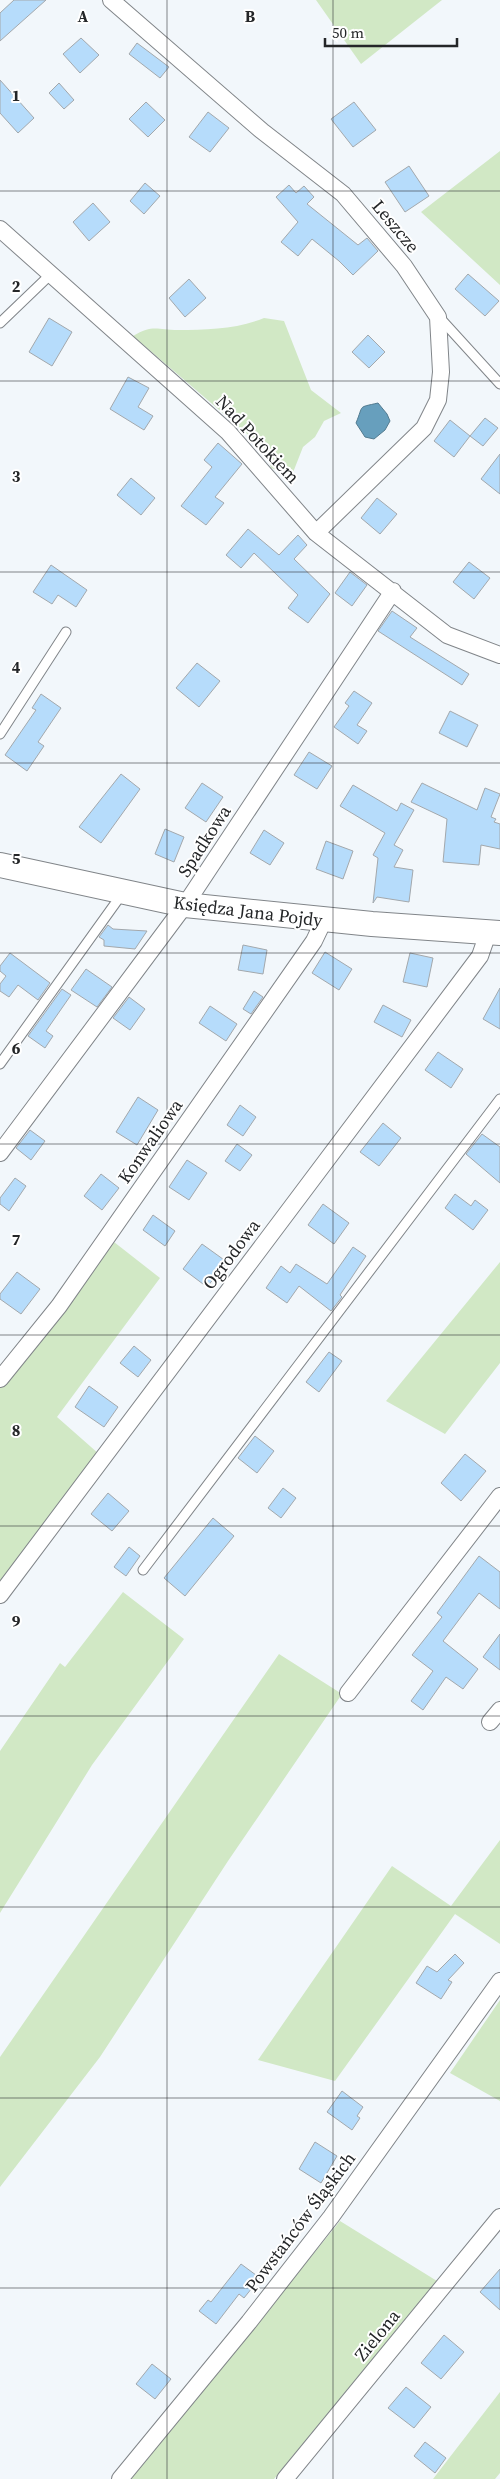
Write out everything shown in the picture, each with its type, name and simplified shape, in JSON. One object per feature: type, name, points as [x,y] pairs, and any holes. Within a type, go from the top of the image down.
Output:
[{"type":"street","name":"Leszcze","points":[[111,0],[262,132],[343,194],[404,266],[438,317],[442,372],[438,400],[424,428],[316,533]]},
{"type":"street","name":"Nad Potokiem","points":[[0,229],[228,432],[316,533],[393,591],[447,636],[500,655]]},
{"type":"street","name":"Spadkowa","points":[[0,1153],[186,905],[393,591]]},
{"type":"street","name":"Księdza Jana Pojdy","points":[[0,865],[186,905],[324,920],[494,933]]},
{"type":"street","name":"Konwaliowa","points":[[0,1379],[59,1306],[314,941],[324,920]]},
{"type":"street","name":"Ogrodowa","points":[[0,1595],[480,956],[494,933]]},
{"type":"street","points":[[348,1693],[500,1496]]},
{"type":"street","name":"Powstańców Śląskich","points":[[120,2479],[249,2322],[331,2217],[500,1982]]},
{"type":"street","name":"Zielona","points":[[285,2479],[500,2217]]},
{"type":"lane","points":[[0,322],[51,274]]},
{"type":"lane","points":[[438,317],[500,384]]},
{"type":"lane","points":[[0,734],[66,632]]},
{"type":"lane","points":[[0,1064],[124,892]]},
{"type":"lane","points":[[143,1570],[500,1099]]},
{"type":"green space","points":[[316,0],[442,0],[361,64]]},
{"type":"green space","points":[[500,151],[500,285],[421,212]]},
{"type":"green space","points":[[264,318],[284,321],[311,390],[341,413],[324,421],[315,437],[303,447],[292,475],[271,468],[266,450],[133,336],[155,328],[189,330],[222,328],[243,325]]},
{"type":"green space","points":[[114,1242],[160,1278],[57,1417],[99,1454],[0,1587],[0,1387]]},
{"type":"green space","points":[[500,1262],[500,1363],[445,1434],[386,1401]]},
{"type":"green space","points":[[123,1592],[184,1639],[92,1765],[0,1913],[0,1751],[60,1663],[65,1667]]},
{"type":"green space","points":[[279,1654],[342,1694],[228,1861],[100,2057],[0,2187],[0,2057]]},
{"type":"green space","points":[[500,1840],[500,1944],[455,1914],[335,2081],[258,2060],[392,1866],[451,1906]]},
{"type":"green space","points":[[500,2000],[500,2101],[450,2073]]},
{"type":"green space","points":[[340,2221],[437,2281],[274,2479],[131,2479]]},
{"type":"green space","points":[[500,2392],[500,2473],[495,2479],[433,2479]]},
{"type":"water","points":[[378,403],[390,421],[385,430],[374,439],[365,437],[356,423],[362,408]]},
{"type":"building","points":[[14,0],[46,0],[0,41],[0,13]]},
{"type":"building","points":[[81,38],[99,55],[80,73],[63,54]]},
{"type":"building","points":[[137,43],[169,67],[160,78],[129,54]]},
{"type":"building","points":[[0,80],[34,118],[18,133],[0,113]]},
{"type":"building","points":[[59,83],[74,100],[64,109],[49,93]]},
{"type":"building","points":[[146,102],[165,120],[148,137],[129,119]]},
{"type":"building","points":[[354,102],[376,130],[353,147],[331,119]]},
{"type":"building","points":[[208,112],[229,128],[210,152],[189,137]]},
{"type":"building","points":[[409,166],[429,196],[405,212],[385,182]]},
{"type":"building","points":[[145,183],[160,196],[144,214],[130,201]]},
{"type":"building","points":[[289,185],[296,193],[304,186],[314,197],[307,204],[358,245],[367,238],[378,251],[353,275],[312,239],[298,256],[281,242],[298,222],[276,197]]},
{"type":"building","points":[[93,203],[110,222],[89,241],[73,222]]},
{"type":"building","points":[[468,274],[499,301],[485,316],[455,289]]},
{"type":"building","points":[[189,279],[206,298],[185,317],[169,298]]},
{"type":"building","points":[[49,318],[72,332],[52,366],[29,352]]},
{"type":"building","points":[[368,335],[385,352],[369,368],[352,352]]},
{"type":"building","points":[[128,377],[149,388],[138,407],[153,416],[144,430],[110,409]]},
{"type":"building","points":[[485,418],[498,428],[483,446],[470,436]]},
{"type":"building","points":[[450,420],[470,436],[454,457],[434,441]]},
{"type":"building","points":[[218,443],[242,464],[215,497],[224,503],[206,525],[181,506],[212,467],[204,460]]},
{"type":"building","points":[[500,454],[500,494],[481,479]]},
{"type":"building","points":[[131,478],[155,498],[141,515],[117,495]]},
{"type":"building","points":[[377,498],[397,514],[380,534],[361,518]]},
{"type":"building","points":[[248,529],[279,555],[298,535],[307,545],[294,559],[330,594],[308,623],[288,608],[298,595],[254,553],[241,568],[226,555]]},
{"type":"building","points":[[469,562],[490,578],[474,599],[453,582]]},
{"type":"building","points":[[51,565],[87,590],[76,607],[58,595],[52,604],[33,592]]},
{"type":"building","points":[[350,572],[367,585],[352,606],[335,593]]},
{"type":"building","points":[[392,611],[417,628],[410,637],[469,674],[462,685],[378,631]]},
{"type":"building","points":[[197,663],[220,681],[199,707],[176,688]]},
{"type":"building","points":[[354,691],[372,703],[357,725],[367,731],[358,744],[334,727],[349,706],[345,703]]},
{"type":"building","points":[[41,694],[61,708],[38,742],[44,746],[27,771],[5,755],[36,710],[32,708]]},
{"type":"building","points":[[450,711],[478,725],[467,747],[439,733]]},
{"type":"building","points":[[309,752],[332,766],[317,789],[294,775]]},
{"type":"building","points":[[121,774],[140,789],[101,843],[79,827]]},
{"type":"building","points":[[202,783],[223,797],[206,822],[185,808]]},
{"type":"building","points":[[422,783],[477,810],[485,788],[500,794],[491,817],[496,819],[494,822],[500,824],[500,849],[481,845],[479,865],[443,862],[447,819],[411,802]]},
{"type":"building","points":[[353,785],[397,811],[401,803],[414,810],[394,845],[403,850],[394,867],[413,870],[409,902],[377,897],[373,903],[378,858],[373,855],[385,833],[340,806]]},
{"type":"building","points":[[165,829],[184,837],[174,862],[155,854]]},
{"type":"building","points":[[264,830],[284,843],[270,865],[250,853]]},
{"type":"building","points":[[326,841],[353,851],[343,879],[316,869]]},
{"type":"building","points":[[108,925],[113,929],[147,931],[135,949],[104,946],[104,940],[99,937]]},
{"type":"building","points":[[243,945],[267,950],[263,974],[238,970]]},
{"type":"building","points":[[325,952],[352,969],[339,990],[312,973]]},
{"type":"building","points":[[10,953],[50,983],[38,1000],[18,985],[9,997],[0,991],[0,984],[6,976],[0,971],[0,966]]},
{"type":"building","points":[[410,953],[433,958],[427,987],[403,982]]},
{"type":"building","points":[[86,969],[112,987],[97,1007],[71,990]]},
{"type":"building","points":[[500,988],[500,1029],[483,1019]]},
{"type":"building","points":[[62,989],[71,995],[46,1031],[53,1036],[45,1048],[28,1036]]},
{"type":"building","points":[[254,991],[263,997],[251,1014],[243,1009]]},
{"type":"building","points":[[129,997],[145,1009],[130,1030],[113,1018]]},
{"type":"building","points":[[383,1005],[411,1020],[402,1037],[374,1022]]},
{"type":"building","points":[[210,1006],[237,1024],[226,1041],[199,1023]]},
{"type":"building","points":[[438,1052],[463,1069],[451,1088],[425,1070]]},
{"type":"building","points":[[138,1097],[158,1110],[137,1145],[116,1132]]},
{"type":"building","points":[[240,1105],[256,1117],[243,1136],[227,1125]]},
{"type":"building","points":[[383,1123],[401,1138],[379,1166],[360,1152]]},
{"type":"building","points":[[30,1130],[45,1141],[31,1160],[16,1148]]},
{"type":"building","points":[[482,1134],[500,1147],[500,1183],[466,1154]]},
{"type":"building","points":[[237,1144],[252,1155],[240,1171],[225,1161]]},
{"type":"building","points":[[187,1160],[207,1173],[189,1200],[169,1187]]},
{"type":"building","points":[[101,1174],[119,1188],[102,1210],[84,1196]]},
{"type":"building","points":[[15,1178],[26,1186],[9,1211],[0,1204],[0,1198]]},
{"type":"building","points":[[455,1194],[471,1206],[475,1200],[488,1210],[473,1230],[445,1208]]},
{"type":"building","points":[[323,1204],[349,1223],[334,1244],[308,1225]]},
{"type":"building","points":[[153,1215],[175,1231],[165,1246],[143,1230]]},
{"type":"building","points":[[202,1244],[227,1262],[207,1287],[183,1269]]},
{"type":"building","points":[[353,1247],[366,1256],[340,1295],[342,1297],[331,1311],[299,1286],[287,1303],[266,1288],[281,1266],[290,1273],[296,1264],[327,1284]]},
{"type":"building","points":[[17,1272],[40,1289],[21,1314],[0,1299],[0,1294]]},
{"type":"building","points":[[134,1346],[151,1360],[138,1377],[120,1363]]},
{"type":"building","points":[[329,1352],[342,1361],[319,1392],[306,1382]]},
{"type":"building","points":[[89,1386],[118,1407],[104,1427],[75,1407]]},
{"type":"building","points":[[255,1436],[274,1451],[257,1473],[238,1458]]},
{"type":"building","points":[[465,1454],[486,1471],[461,1501],[441,1483]]},
{"type":"building","points":[[283,1488],[296,1498],[281,1518],[268,1508]]},
{"type":"building","points":[[108,1493],[129,1511],[112,1531],[91,1514]]},
{"type":"building","points":[[213,1518],[234,1536],[185,1596],[164,1578]]},
{"type":"building","points":[[129,1547],[140,1556],[126,1576],[114,1567]]},
{"type":"building","points":[[479,1556],[500,1572],[500,1609],[479,1593],[443,1641],[478,1669],[463,1689],[446,1677],[423,1710],[411,1701],[433,1671],[412,1655],[442,1617],[437,1613]]},
{"type":"building","points":[[500,1634],[500,1670],[483,1657]]},
{"type":"building","points":[[455,1954],[464,1963],[448,1980],[452,1982],[441,1999],[416,1983],[427,1966],[437,1972]]},
{"type":"building","points":[[342,2091],[363,2107],[357,2116],[360,2118],[352,2130],[327,2112]]},
{"type":"building","points":[[315,2142],[337,2156],[321,2183],[299,2169]]},
{"type":"building","points":[[241,2264],[260,2278],[244,2298],[239,2294],[216,2324],[199,2311],[208,2300],[211,2302]]},
{"type":"building","points":[[500,2269],[500,2310],[480,2292]]},
{"type":"building","points":[[444,2335],[464,2352],[441,2379],[421,2363]]},
{"type":"building","points":[[152,2364],[171,2379],[155,2399],[136,2384]]},
{"type":"building","points":[[406,2387],[431,2407],[414,2428],[388,2408]]},
{"type":"building","points":[[425,2442],[446,2458],[435,2473],[414,2456]]}]
